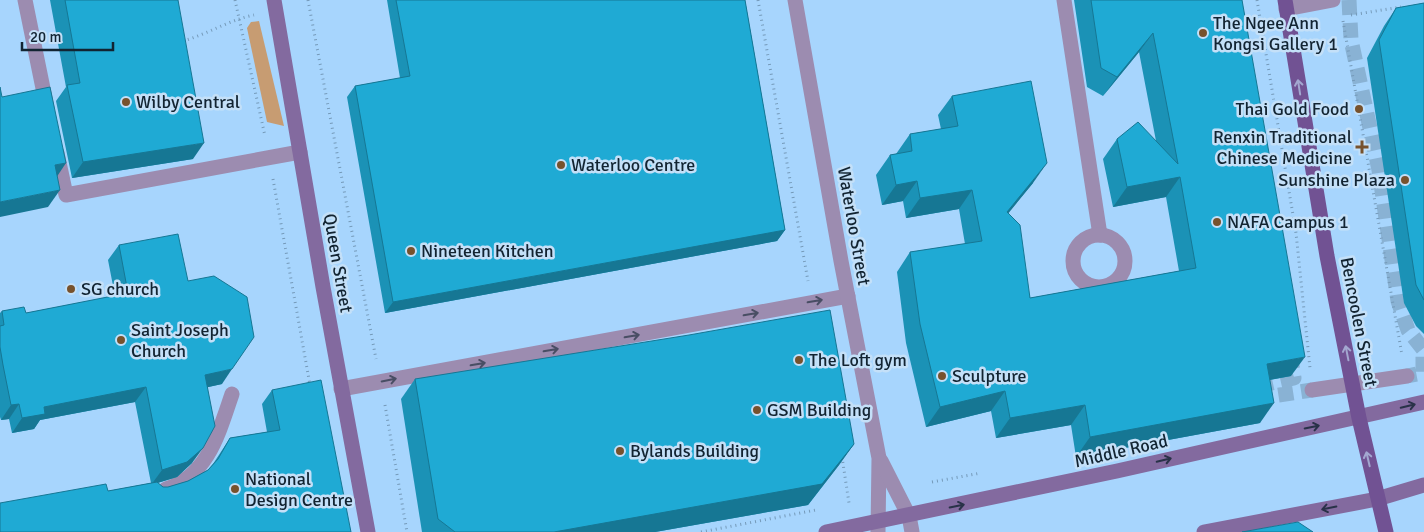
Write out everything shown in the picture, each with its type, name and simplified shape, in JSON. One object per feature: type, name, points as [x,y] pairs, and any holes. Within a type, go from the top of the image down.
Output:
[{"type":"main road","name":"Queen Street","points":[[274,0],[368,532]]},
{"type":"main road","name":"Bencoolen Street","points":[[1286,4],[1327,256],[1359,418],[1386,532]]},
{"type":"main road","name":"Middle Road","points":[[826,532],[878,527],[909,516],[1117,471],[1266,436],[1359,418],[1424,402]]},
{"type":"main road","points":[[1204,532],[1377,499],[1424,485]]},
{"type":"street","points":[[25,0],[66,195],[132,176],[269,158],[300,152]]},
{"type":"street","name":"Waterloo Street","points":[[795,0],[848,296],[880,458],[878,527]]},
{"type":"street","points":[[1064,0],[1100,235]]},
{"type":"street","points":[[1286,4],[1333,0]]},
{"type":"street","points":[[342,388],[848,296]]},
{"type":"street","points":[[1312,390],[1407,376]]},
{"type":"street","points":[[155,493],[182,484],[196,472],[214,444],[232,394]]},
{"type":"street","name":"Waterloo Street","points":[[880,458],[909,516],[912,532]]},
{"type":"path","points":[[235,0],[269,158],[310,388]]},
{"type":"path","points":[[758,0],[811,302]]},
{"type":"path","points":[[1257,0],[1296,233],[1307,321],[1312,390]]},
{"type":"path","points":[[302,4],[308,1],[381,381],[407,532]]},
{"type":"path","points":[[1406,6],[1342,16],[1398,338],[1407,376]]},
{"type":"path","points":[[178,42],[206,35],[239,18],[257,14]]},
{"type":"path","points":[[182,33],[183,41]]},
{"type":"path","points":[[841,455],[851,503],[841,505]]},
{"type":"path","points":[[701,532],[823,508]]},
{"type":"shaded area","points":[[259,21],[284,126],[267,122],[247,28],[251,22]]},
{"type":"building","name":"Wilby Central","points":[[65,0],[178,0],[204,143],[83,162],[67,85],[80,83]]},
{"type":"building","name":"Waterloo Centre","points":[[396,0],[745,0],[785,230],[393,302],[355,86],[410,76]]},
{"type":"building","points":[[1091,0],[1242,0],[1305,357],[1267,364],[1274,403],[1090,437],[1085,405],[1010,418],[1005,391],[940,407],[920,324],[910,252],[982,241],[972,190],[920,198],[917,181],[896,185],[890,155],[912,151],[910,134],[958,126],[952,96],[1031,81],[1047,163],[1007,212],[1020,225],[1030,298],[1196,268],[1180,177],[1127,187],[1117,139],[1138,122],[1178,164],[1153,33],[1117,77],[1101,68]]},
{"type":"building","name":"Sunshine Plaza","points":[[1424,3],[1424,300],[1416,285],[1379,40],[1396,8]]},
{"type":"building","points":[[0,87],[2,97],[50,87],[66,163],[55,165],[60,190],[0,202]]},
{"type":"building","name":"Saint Joseph Church","points":[[178,234],[188,281],[214,276],[247,297],[254,337],[232,369],[205,375],[215,426],[203,448],[187,462],[162,470],[146,387],[44,407],[45,414],[22,418],[19,404],[11,405],[3,365],[0,347],[0,326],[4,325],[2,311],[24,307],[26,313],[128,293],[119,245]]},
{"type":"building","points":[[830,310],[854,444],[822,484],[554,532],[455,532],[438,519],[415,379],[689,335]]},
{"type":"building","points":[[321,380],[351,532],[0,532],[0,503],[106,484],[108,491],[157,482],[163,487],[168,487],[188,481],[208,470],[218,459],[230,438],[280,430],[272,390]]},
{"type":"building","points":[[1298,522],[1313,532],[1242,532]]},
{"type":"tunnel","points":[[1349,0],[1351,40],[1379,170],[1398,301],[1408,330],[1423,349],[1423,373],[1407,376]]},
{"type":"tunnel","points":[[1290,354],[1294,378],[1258,386],[1260,398],[1312,390]]},
{"type":"place","name":"The Ngee Ann Kongsi Gallery 1","points":[[1203,33]]},
{"type":"place","name":"Wilby Central","points":[[126,102]]},
{"type":"place","name":"Thai Gold Food","points":[[1359,109]]},
{"type":"place","name":"Renxin Traditional Chinese Medicine","points":[[1362,147]]},
{"type":"place","name":"Waterloo Centre","points":[[561,165]]},
{"type":"place","name":"Sunshine Plaza","points":[[1405,180]]},
{"type":"place","name":"NAFA Campus 1","points":[[1217,222]]},
{"type":"place","name":"Nineteen Kitchen","points":[[411,251]]},
{"type":"place","name":"SG church","points":[[71,289]]},
{"type":"place","name":"Saint Joseph Church","points":[[121,340]]},
{"type":"place","name":"The Loft gym","points":[[799,360]]},
{"type":"place","name":"Sculpture","points":[[942,376]]},
{"type":"place","name":"GSM Building","points":[[757,410]]},
{"type":"place","name":"Bylands Building","points":[[620,451]]},
{"type":"place","name":"National Design Centre","points":[[235,489]]}]
